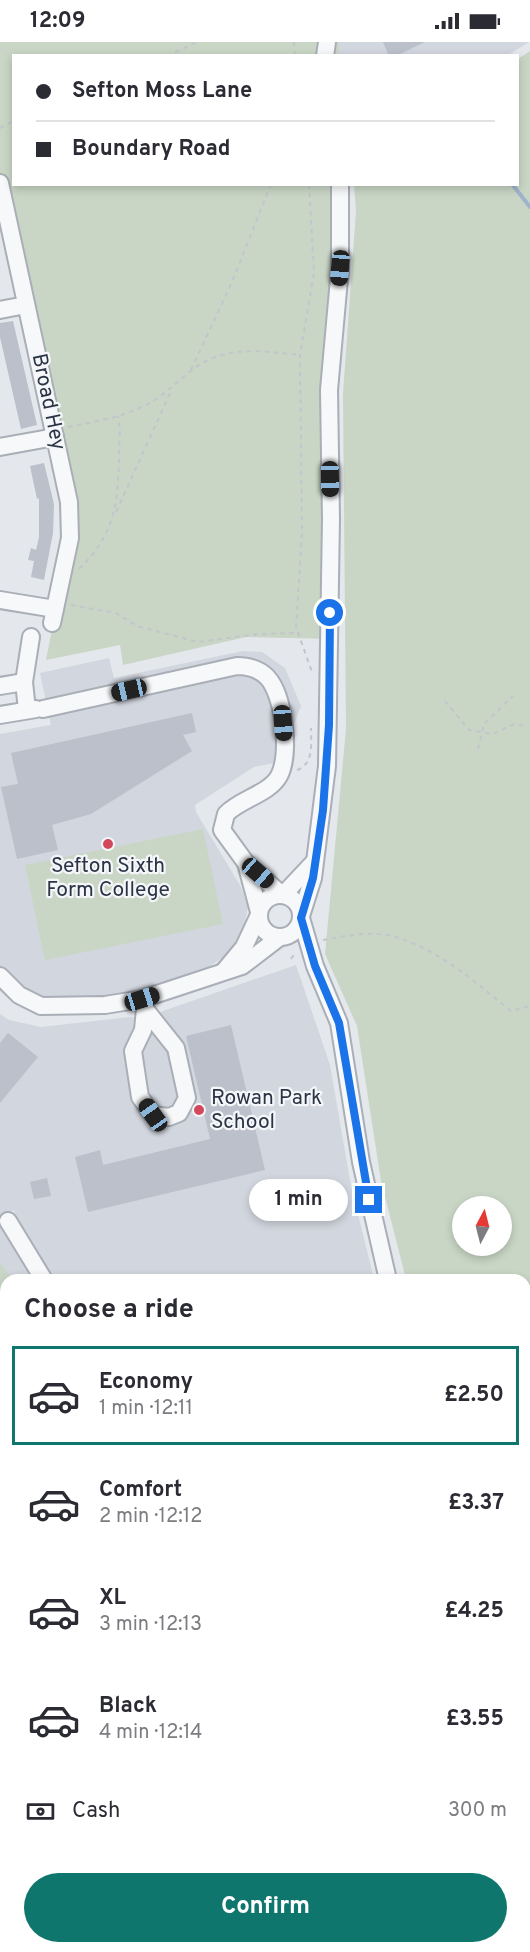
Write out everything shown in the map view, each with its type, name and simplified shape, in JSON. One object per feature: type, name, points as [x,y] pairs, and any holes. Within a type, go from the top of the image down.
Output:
[{"type":"street","name":"Broad Hey","points":[[0,183],[55,433],[71,522],[55,611]]},
{"type":"street","points":[[0,976],[19,995],[41,1006],[143,1004],[242,966],[281,937],[293,933],[301,917],[313,878],[328,755],[331,531],[329,390],[340,268],[340,186]]},
{"type":"street","points":[[0,310],[26,305]]},
{"type":"street","points":[[0,447],[55,433]]},
{"type":"street","points":[[0,600],[55,611]]},
{"type":"street","points":[[31,637],[24,682],[36,709]]},
{"type":"street","points":[[0,715],[237,666],[261,672],[272,684],[279,701],[284,754],[282,769],[275,781],[231,809],[223,819],[224,835],[246,863],[283,895],[294,900],[301,917],[315,966],[339,1023],[361,1162],[387,1274]]},
{"type":"street","points":[[0,686],[24,682]]},
{"type":"street","points":[[224,971],[244,947],[259,914],[270,897],[283,895],[314,862]]},
{"type":"street","points":[[246,863],[263,928],[268,933],[281,937],[315,966]]},
{"type":"street","points":[[143,1004],[152,1022],[168,1037],[178,1058],[187,1098],[179,1113],[169,1117],[153,1115],[140,1097],[133,1051],[143,1030],[143,1004]]},
{"type":"street","points":[[8,1221],[40,1274]]},
{"type":"path","points":[[171,54],[197,42]]},
{"type":"path","points":[[189,372],[232,282],[269,186]]},
{"type":"path","points":[[309,186],[314,273],[300,355],[302,524],[296,633],[310,663],[313,676]]},
{"type":"path","points":[[55,433],[143,407],[173,387],[205,361],[241,351],[300,355]]},
{"type":"path","points":[[114,514],[173,387]]},
{"type":"path","points":[[63,575],[76,571],[91,557],[110,530],[114,514],[120,429],[118,416]]},
{"type":"path","points":[[55,611],[116,613],[137,626],[198,642],[259,634],[296,633]]},
{"type":"path","points":[[478,749],[484,724],[513,696]]},
{"type":"path","points":[[445,701],[469,730],[493,734],[514,724],[524,726]]},
{"type":"path","points":[[291,770],[301,768],[308,763],[312,718]]},
{"type":"path","points":[[316,941],[353,934],[394,937],[447,960],[511,1011],[530,1006]]},
{"type":"shaded area","points":[[337,42],[529,42],[510,54],[334,54]]},
{"type":"shaded area","name":"Sefton Sixth Form College","points":[[243,651],[262,652],[285,668],[301,706],[279,762],[254,767],[195,805],[196,812],[241,887],[248,907],[242,936],[227,955],[205,969],[125,996],[46,1004],[0,974],[0,734],[51,725],[40,673],[109,658],[114,678]]},
{"type":"shaded area","name":"Rowan Park School","points":[[296,965],[330,1065],[351,1186],[373,1274],[50,1274],[17,1221],[14,1210],[0,1218],[0,1014],[9,1020],[41,1027],[130,1017],[152,1019],[163,1011]]},
{"type":"shaded area","points":[[0,1221],[33,1274],[0,1274]]},
{"type":"green space","points":[[0,42],[339,42],[338,54],[12,54],[12,186],[344,186],[335,395],[336,639],[246,637],[123,665],[120,645],[46,660],[70,538],[0,183]]},
{"type":"green space","points":[[530,51],[530,1274],[405,1274],[381,1181],[357,1026],[325,954],[346,729],[343,394],[356,211],[354,186],[519,186],[519,58]]},
{"type":"green space","points":[[203,829],[223,924],[45,960],[25,865]]},
{"type":"green space","points":[[0,1262],[8,1274],[0,1274]]},
{"type":"building","points":[[383,42],[425,42],[400,54],[388,54]]},
{"type":"building","points":[[13,321],[37,425],[21,429],[0,337],[0,323]]},
{"type":"building","points":[[44,463],[54,504],[53,533],[44,580],[31,577],[34,561],[28,560],[31,548],[36,550],[39,537],[39,498],[37,499],[30,466]]},
{"type":"building","points":[[192,713],[196,732],[183,735],[192,751],[91,814],[52,825],[58,850],[17,859],[1,787],[18,784],[11,753]]},
{"type":"building","points":[[231,1025],[265,1170],[88,1212],[75,1157],[100,1150],[103,1165],[210,1139],[186,1036]]},
{"type":"building","points":[[8,1033],[38,1057],[0,1103],[0,1043]]},
{"type":"building","points":[[47,1178],[51,1196],[34,1199],[30,1182]]},
{"type":"waterway","points":[[514,186],[530,207]]},
{"type":"place","name":"Sefton Sixth Form College","points":[[108,844]]},
{"type":"place","name":"Rowan Park School","points":[[199,1110]]},
{"type":"route","points":[[330,613],[329,725],[323,810],[311,889],[301,918],[315,966],[339,1023],[369,1200]]}]
